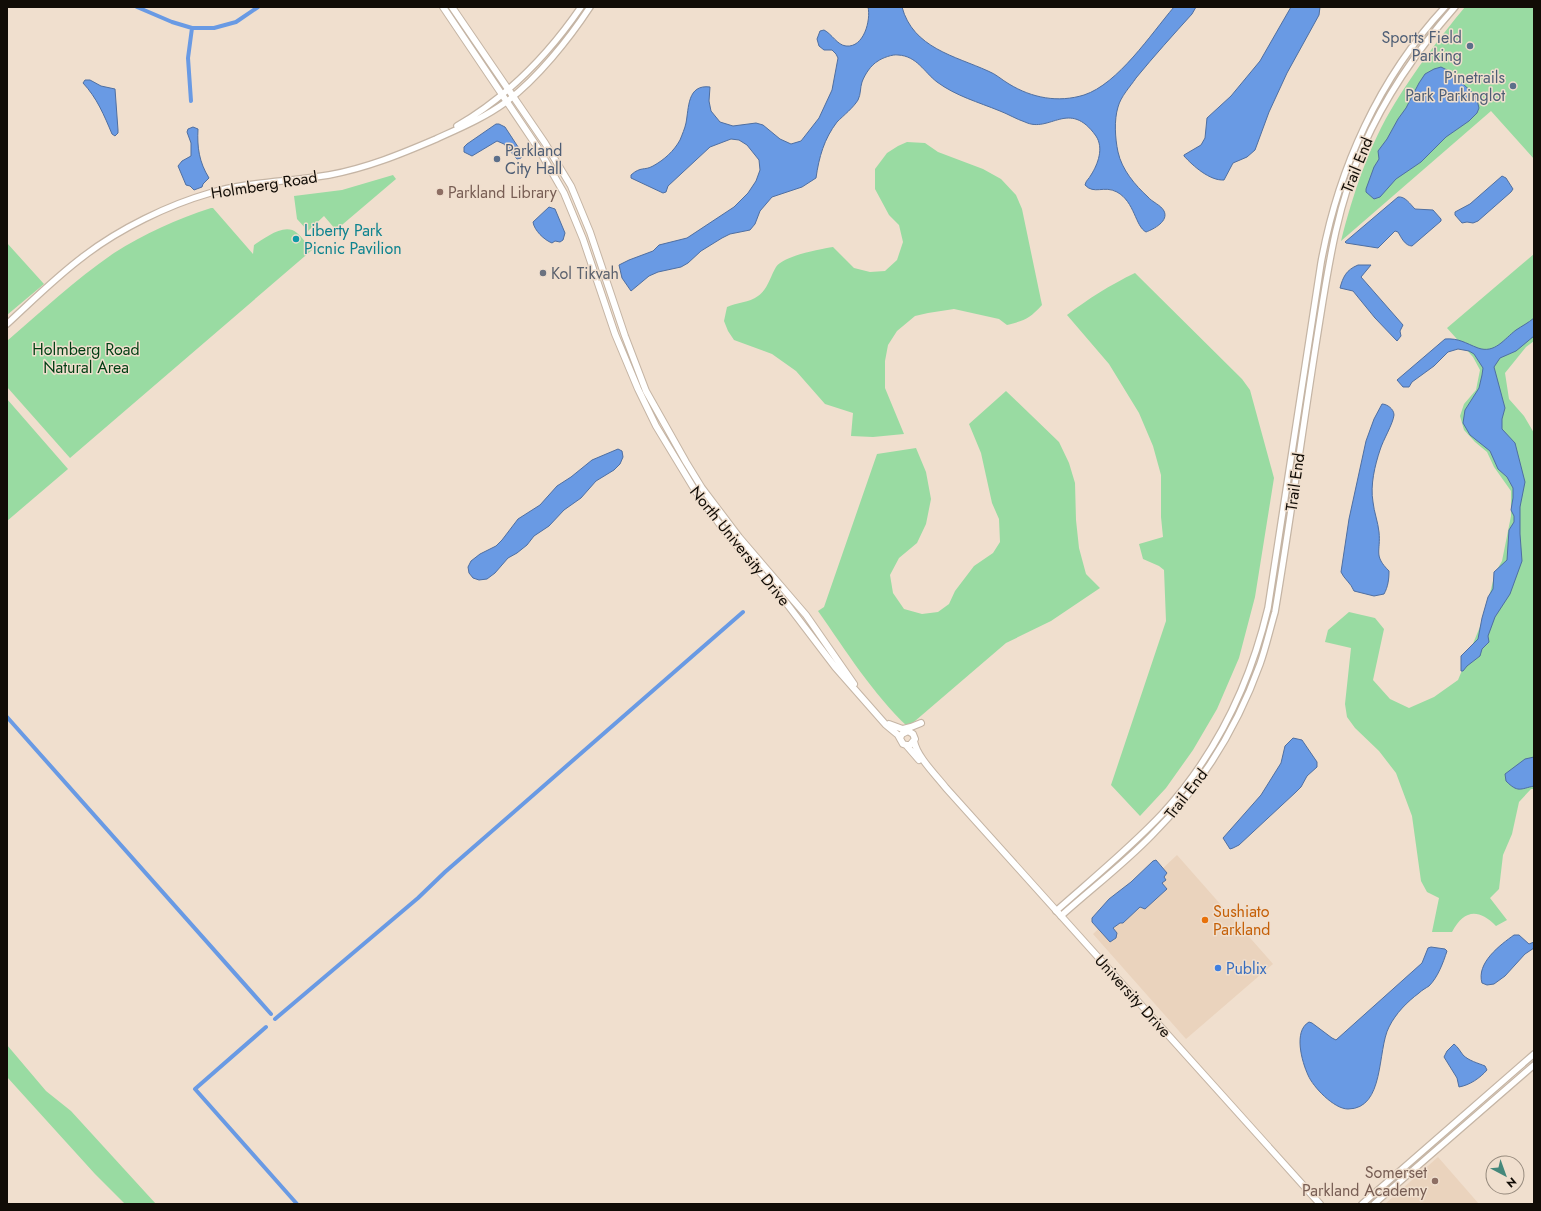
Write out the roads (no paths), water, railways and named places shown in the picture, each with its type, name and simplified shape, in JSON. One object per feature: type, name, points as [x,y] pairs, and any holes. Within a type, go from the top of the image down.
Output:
[{"type":"main road","name":"North University Drive","points":[[443,7],[538,148],[564,193],[583,239],[615,334],[640,393],[656,426],[696,492],[717,522],[784,600],[834,667],[883,720]]},
{"type":"main road","name":"North University Drive","points":[[452,7],[545,143],[571,186],[590,232],[625,336],[646,391],[686,462],[714,505],[739,537],[806,615],[859,693]]},
{"type":"main road","points":[[656,426],[663,423]]},
{"type":"main road","points":[[883,720],[890,725],[913,734],[914,741],[910,745],[906,746],[902,744],[900,738],[886,725],[883,720]]},
{"type":"main road","points":[[900,729],[921,723]]},
{"type":"main road","points":[[900,738],[904,732],[908,731]]},
{"type":"main road","name":"University Drive","points":[[914,741],[922,759],[946,788],[1320,1204]]},
{"type":"main road","name":"University Drive","points":[[906,746],[928,771],[946,788]]},
{"type":"street","name":"Holmberg Road","points":[[435,139],[477,114],[502,95],[546,52],[581,7]]},
{"type":"street","name":"Holmberg Road","points":[[7,324],[85,256],[120,233],[179,204],[210,193],[236,187],[314,177],[347,171],[393,157],[471,123],[506,102],[513,96],[551,57],[590,7]]},
{"type":"street","name":"Trail End","points":[[1056,911],[1150,826],[1171,803],[1198,768],[1218,736],[1243,687],[1262,635],[1270,598],[1321,263],[1325,240],[1338,192],[1366,123],[1390,78],[1417,39],[1445,7]]},
{"type":"street","name":"Trail End","points":[[1061,916],[1152,836],[1180,804],[1208,768],[1230,731],[1250,691],[1263,656],[1277,599],[1325,283],[1338,218],[1345,194],[1363,147],[1384,104],[1419,51],[1455,7]]},
{"type":"street","points":[[1362,1204],[1534,1054]]},
{"type":"street","points":[[1374,1204],[1534,1065]]},
{"type":"water","points":[[868,7],[902,7],[915,32],[937,49],[991,72],[1009,84],[1027,93],[1045,98],[1065,99],[1084,95],[1097,89],[1109,80],[1133,57],[1174,7],[1196,7],[1192,14],[1136,78],[1121,99],[1115,123],[1116,141],[1120,159],[1130,177],[1138,187],[1163,209],[1165,215],[1163,221],[1157,227],[1146,232],[1139,225],[1131,207],[1123,196],[1112,190],[1096,190],[1088,188],[1085,185],[1096,166],[1100,146],[1096,136],[1086,125],[1077,119],[1060,119],[1043,124],[1025,122],[944,87],[932,78],[915,61],[905,56],[893,55],[878,61],[873,65],[862,82],[858,100],[832,128],[825,142],[816,178],[802,187],[772,197],[760,211],[755,224],[750,230],[730,234],[722,238],[701,251],[688,263],[681,267],[658,272],[649,276],[631,291],[622,278],[619,265],[653,251],[659,245],[687,238],[734,207],[748,193],[756,181],[760,170],[759,160],[747,145],[739,140],[731,139],[710,147],[668,186],[666,192],[663,193],[631,178],[631,175],[637,170],[653,166],[675,148],[680,140],[686,123],[690,98],[693,93],[702,87],[710,87],[709,101],[711,111],[720,122],[733,126],[756,123],[763,125],[780,139],[791,144],[801,141],[819,118],[832,90],[838,58],[832,50],[824,50],[819,46],[817,39],[820,31],[824,30],[837,42],[846,46],[857,43],[862,38],[867,26],[869,12]]},
{"type":"water","points":[[1291,7],[1320,7],[1319,15],[1287,73],[1269,112],[1255,150],[1247,157],[1233,163],[1224,180],[1213,178],[1202,172],[1184,155],[1201,145],[1205,138],[1207,118],[1231,96],[1260,61]]},
{"type":"water","points":[[1441,67],[1449,71],[1476,96],[1479,108],[1477,113],[1469,121],[1446,137],[1421,162],[1396,179],[1380,197],[1374,199],[1366,192],[1366,189],[1374,167],[1379,159],[1378,151],[1406,108],[1425,74]]},
{"type":"water","points":[[85,80],[90,80],[101,86],[115,89],[118,133],[115,136],[112,134],[96,101],[83,83]]},
{"type":"water","points":[[496,124],[505,127],[522,153],[521,158],[517,159],[504,144],[497,141],[472,156],[464,152],[464,147],[467,144]]},
{"type":"water","points":[[193,127],[198,129],[199,154],[209,178],[202,187],[194,190],[190,186],[186,185],[178,166],[182,161],[191,156],[191,143],[187,132],[188,129]]},
{"type":"water","points":[[1502,176],[1506,178],[1513,189],[1511,192],[1478,221],[1473,223],[1462,223],[1455,215],[1455,212],[1470,204]]},
{"type":"water","points":[[1398,197],[1405,199],[1415,209],[1433,210],[1441,221],[1412,246],[1405,243],[1398,232],[1395,231],[1378,248],[1345,242]]},
{"type":"water","points":[[549,207],[555,209],[565,233],[563,240],[560,242],[555,241],[552,243],[546,240],[537,231],[533,222]]},
{"type":"water","points":[[1358,265],[1371,265],[1361,277],[1403,325],[1400,331],[1401,336],[1397,341],[1375,318],[1353,291],[1340,288],[1342,280],[1346,274]]},
{"type":"water","points":[[1534,318],[1534,336],[1516,351],[1500,358],[1494,367],[1505,408],[1502,419],[1502,429],[1515,443],[1525,482],[1520,507],[1522,561],[1510,594],[1495,617],[1488,636],[1489,642],[1482,649],[1480,656],[1463,671],[1461,671],[1461,656],[1478,639],[1488,597],[1493,589],[1494,572],[1507,560],[1509,530],[1514,522],[1514,516],[1511,510],[1513,488],[1507,477],[1498,469],[1490,451],[1470,435],[1463,423],[1465,410],[1479,388],[1482,375],[1483,368],[1474,354],[1469,351],[1458,349],[1448,352],[1434,366],[1412,382],[1409,387],[1403,387],[1397,380],[1445,339],[1458,340],[1478,348],[1489,349],[1499,345],[1516,330]]},
{"type":"water","points":[[1382,404],[1390,407],[1394,415],[1376,462],[1372,496],[1379,532],[1379,557],[1389,571],[1389,574],[1384,594],[1374,596],[1354,591],[1341,572],[1349,519],[1366,441],[1374,419]]},
{"type":"water","points":[[618,449],[622,451],[623,457],[620,464],[614,470],[596,481],[581,498],[564,510],[549,526],[534,536],[527,545],[508,558],[495,573],[487,579],[479,580],[473,578],[469,573],[468,567],[471,561],[480,554],[496,546],[518,519],[540,505],[557,486],[592,460]]},
{"type":"water","points":[[1293,738],[1302,740],[1317,762],[1317,767],[1307,776],[1301,787],[1296,792],[1239,845],[1230,849],[1223,838],[1261,795],[1281,763],[1285,746]]},
{"type":"water","points":[[1534,757],[1534,786],[1516,789],[1506,781],[1505,774],[1525,759]]},
{"type":"water","points":[[1156,860],[1167,873],[1164,877],[1166,880],[1162,883],[1167,889],[1145,909],[1140,907],[1123,923],[1120,923],[1113,928],[1117,933],[1116,938],[1110,942],[1092,922],[1092,918],[1109,899]]},
{"type":"water","points":[[1514,935],[1519,935],[1529,944],[1534,942],[1534,948],[1525,954],[1505,976],[1494,984],[1487,985],[1482,983],[1482,968],[1490,955]]},
{"type":"water","points":[[1428,948],[1445,949],[1447,951],[1438,974],[1429,986],[1421,991],[1398,1012],[1389,1027],[1385,1037],[1378,1077],[1374,1089],[1368,1099],[1360,1106],[1348,1109],[1342,1108],[1319,1091],[1311,1080],[1301,1055],[1300,1039],[1304,1026],[1309,1022],[1312,1023],[1336,1040],[1422,963]]},
{"type":"water","points":[[1454,1044],[1465,1057],[1485,1066],[1487,1070],[1474,1081],[1459,1087],[1457,1078],[1444,1057],[1447,1051]]},
{"type":"waterway","points":[[137,7],[172,22],[192,28],[214,28],[236,22],[258,7]]},
{"type":"waterway","points":[[191,101],[188,58],[192,28]]},
{"type":"waterway","points":[[275,1019],[418,898],[445,872],[743,612]]},
{"type":"waterway","points":[[7,717],[271,1014]]},
{"type":"waterway","points":[[266,1027],[195,1089],[297,1204]]},
{"type":"place","name":"Sports Field Parking","points":[[1470,46]]},
{"type":"place","name":"Pinetrails Park Parkinglot","points":[[1513,86]]},
{"type":"place","name":"Parkland City Hall","points":[[497,159]]},
{"type":"place","name":"Parkland Library","points":[[440,192]]},
{"type":"place","name":"Liberty Park Picnic Pavilion","points":[[296,239]]},
{"type":"place","name":"Kol Tikvah","points":[[543,273]]},
{"type":"place","name":"Sushiato Parkland","points":[[1205,920]]},
{"type":"place","name":"Publix","points":[[1218,968]]},
{"type":"place","name":"Somerset Parkland Academy","points":[[1435,1181]]},
{"type":"park label","name":"Holmberg Road Natural Area","points":[[86,358]]}]
